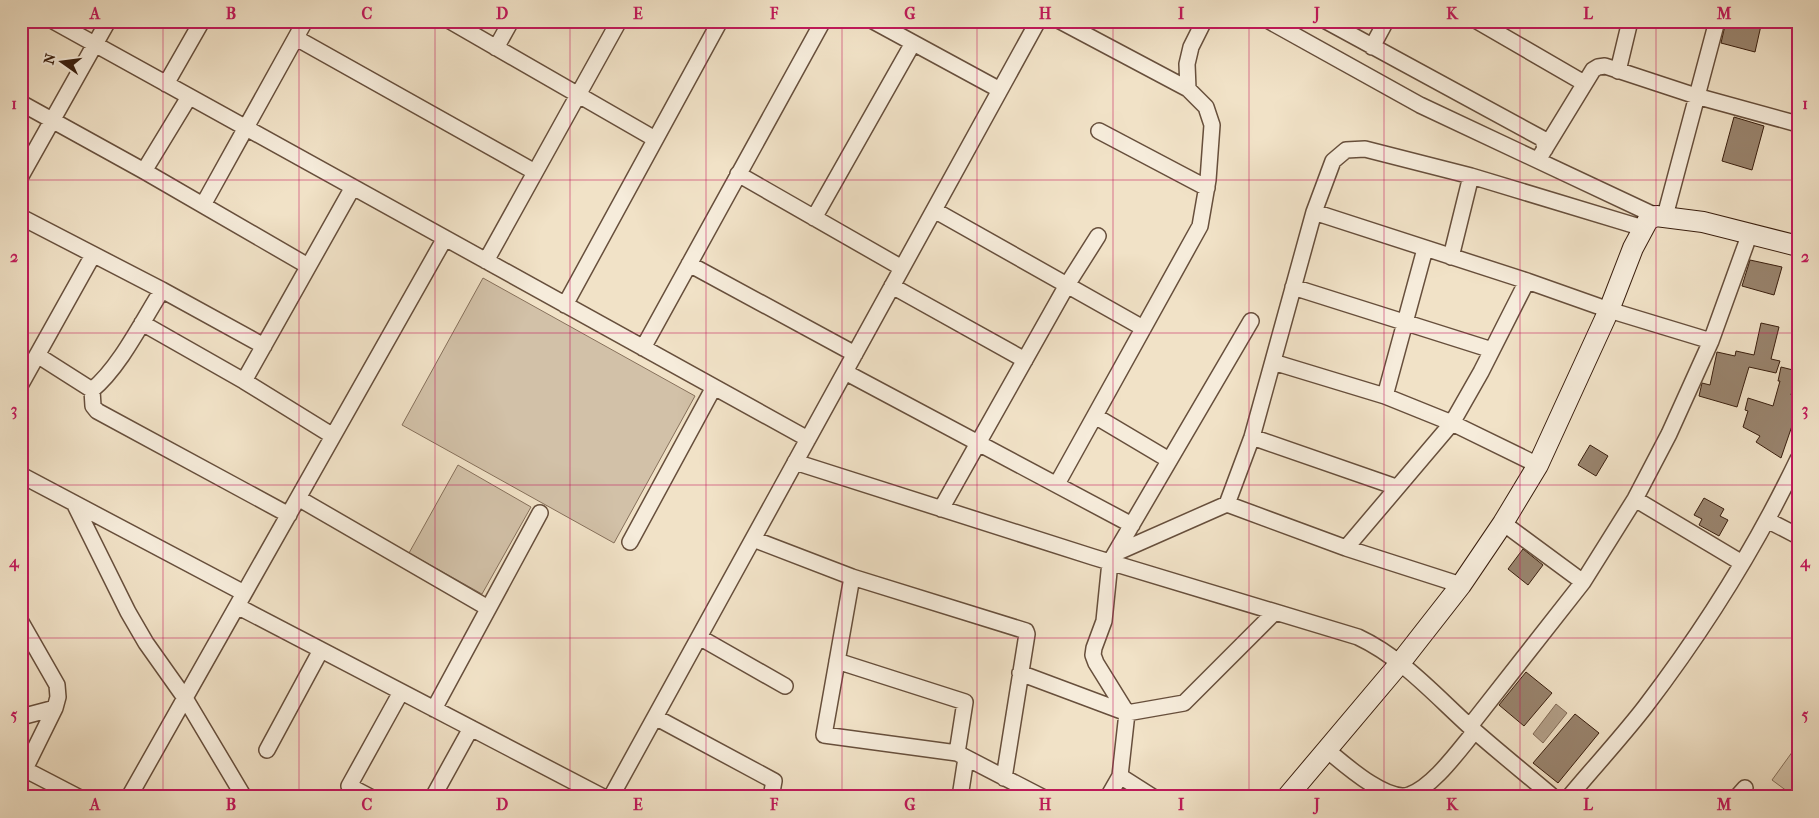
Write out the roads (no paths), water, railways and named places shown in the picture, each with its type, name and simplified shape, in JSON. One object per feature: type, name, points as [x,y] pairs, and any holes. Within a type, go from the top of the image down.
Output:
[{"type":"street","points":[[53,21],[808,439]]},
{"type":"street","points":[[21,176],[108,21]]},
{"type":"street","points":[[166,84],[202,21]]},
{"type":"street","points":[[203,205],[305,21]]},
{"type":"street","points":[[450,21],[656,139]]},
{"type":"street","points":[[496,48],[511,21]]},
{"type":"street","points":[[486,261],[619,21]]},
{"type":"street","points":[[565,305],[720,21]]},
{"type":"street","points":[[643,348],[822,21]]},
{"type":"street","points":[[873,21],[1000,90]]},
{"type":"street","points":[[611,797],[1038,21]]},
{"type":"street","points":[[1057,484],[1200,226],[1207,188],[1212,125],[1206,107],[1188,89],[1060,21]]},
{"type":"street","points":[[1188,89],[1187,64],[1191,47],[1204,21]]},
{"type":"street","points":[[1269,21],[1420,105],[1542,154],[1655,220]]},
{"type":"street","points":[[1326,21],[1544,139],[1542,154]]},
{"type":"street","points":[[1372,47],[1386,21]]},
{"type":"street","points":[[1477,21],[1584,83]]},
{"type":"street","points":[[1618,71],[1630,21]]},
{"type":"street","points":[[1287,797],[1400,663],[1461,585],[1503,523],[1538,464],[1609,310],[1633,248],[1655,220],[1696,96],[1718,21]]},
{"type":"street","points":[[296,38],[535,172]]},
{"type":"street","points":[[814,218],[913,43]]},
{"type":"street","points":[[1542,154],[1593,70],[1605,66],[1696,96],[1798,124]]},
{"type":"street","points":[[144,171],[189,96]]},
{"type":"street","points":[[21,103],[144,171],[308,266]]},
{"type":"street","points":[[1099,131],[1207,188]]},
{"type":"street","points":[[1113,558],[1227,504],[1252,437],[1314,212],[1333,161],[1346,150],[1365,149],[1655,220],[1703,222],[1798,246]]},
{"type":"street","points":[[738,174],[902,268]]},
{"type":"street","points":[[1451,257],[1471,176]]},
{"type":"street","points":[[244,381],[353,187]]},
{"type":"street","points":[[934,210],[1143,328]]},
{"type":"street","points":[[1314,212],[1528,281],[1609,310],[1711,341]]},
{"type":"street","points":[[21,217],[162,290],[264,346]]},
{"type":"street","points":[[1327,750],[1361,778],[1380,789],[1393,793],[1408,795],[1432,782],[1583,582],[1635,500],[1669,434],[1711,341],[1750,233]]},
{"type":"street","points":[[941,509],[1067,285],[1098,236]]},
{"type":"street","points":[[129,797],[445,238]]},
{"type":"street","points":[[1385,396],[1425,249]]},
{"type":"street","points":[[21,384],[93,255]]},
{"type":"street","points":[[689,264],[855,354]]},
{"type":"street","points":[[1346,548],[1452,422],[1528,281]]},
{"type":"street","points":[[892,286],[1025,360]]},
{"type":"street","points":[[1293,287],[1492,350]]},
{"type":"street","points":[[162,290],[107,375],[92,390],[93,406],[98,411],[289,515]]},
{"type":"street","points":[[1108,797],[1120,776],[1127,714],[1093,655],[1104,621],[1113,558],[1251,321]]},
{"type":"street","points":[[142,323],[244,381],[333,436]]},
{"type":"street","points":[[38,355],[92,390]]},
{"type":"street","points":[[1273,362],[1385,396],[1452,422],[1538,464]]},
{"type":"street","points":[[845,372],[1132,524]]},
{"type":"street","points":[[630,542],[714,387]]},
{"type":"street","points":[[1095,416],[1169,460]]},
{"type":"street","points":[[1252,437],[1396,487]]},
{"type":"street","points":[[1569,797],[1645,708],[1724,595],[1783,491],[1798,459]]},
{"type":"street","points":[[795,462],[941,509],[1113,558],[1275,612],[1358,637],[1373,644],[1400,663],[1473,729],[1553,797]]},
{"type":"street","points":[[21,475],[244,593]]},
{"type":"street","points":[[298,498],[488,608]]},
{"type":"street","points":[[1635,500],[1742,562]]},
{"type":"street","points":[[74,502],[128,612],[146,643],[185,698],[243,796]]},
{"type":"street","points":[[1227,504],[1346,548],[1461,585]]},
{"type":"street","points":[[434,709],[540,513]]},
{"type":"street","points":[[1766,520],[1798,536]]},
{"type":"street","points":[[1503,523],[1583,582]]},
{"type":"street","points":[[753,539],[852,577],[1026,631],[1004,778]]},
{"type":"street","points":[[852,577],[824,735],[961,756],[1042,797]]},
{"type":"street","points":[[237,606],[602,797]]},
{"type":"street","points":[[1020,673],[1127,714],[1184,703],[1275,612]]},
{"type":"street","points":[[21,622],[57,685],[58,696],[56,708],[24,774],[78,797]]},
{"type":"street","points":[[699,637],[785,686]]},
{"type":"street","points":[[267,750],[321,650]]},
{"type":"street","points":[[837,661],[965,702],[960,797]]},
{"type":"street","points":[[370,797],[349,786],[401,692]]},
{"type":"street","points":[[21,716],[56,708]]},
{"type":"street","points":[[655,717],[774,781],[770,797]]},
{"type":"street","points":[[433,797],[471,728]]},
{"type":"street","points":[[1120,776],[1153,797]]}]
